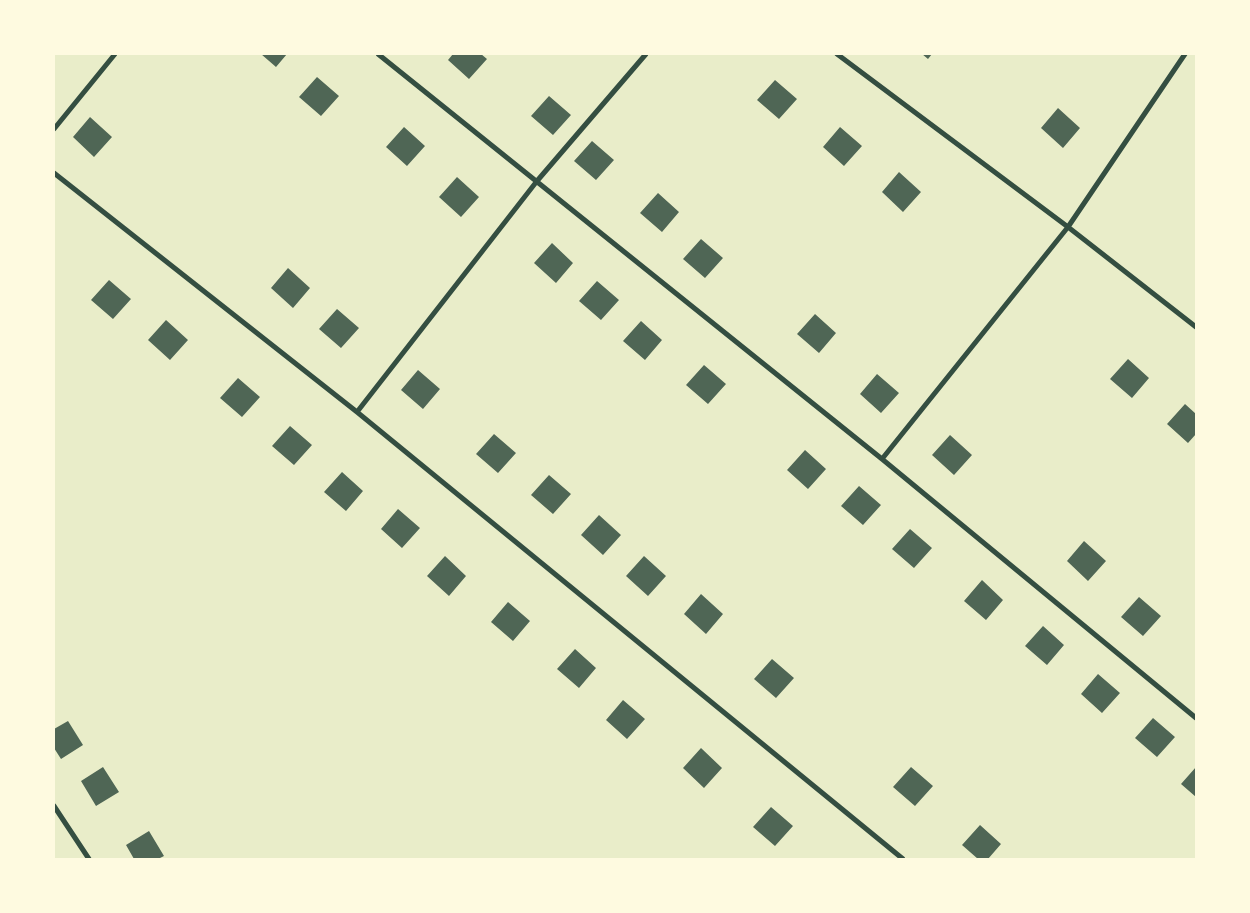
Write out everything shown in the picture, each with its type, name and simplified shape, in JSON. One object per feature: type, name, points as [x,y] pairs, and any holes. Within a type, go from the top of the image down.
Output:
[{"type":"street","points":[[54,129],[115,54]]},
{"type":"street","points":[[378,54],[882,459],[1196,718]]},
{"type":"street","points":[[357,412],[537,181],[646,54]]},
{"type":"street","points":[[837,54],[1068,227],[1196,327]]},
{"type":"street","points":[[882,459],[1068,227],[1185,54]]},
{"type":"street","points":[[54,173],[357,412],[903,859]]},
{"type":"street","points":[[54,806],[89,859]]},
{"type":"building","points":[[261,54],[287,54],[276,67]]},
{"type":"building","points":[[453,54],[481,54],[487,59],[469,79],[448,60]]},
{"type":"building","points":[[922,54],[932,54],[928,59]]},
{"type":"building","points":[[317,77],[339,96],[321,116],[299,97]]},
{"type":"building","points":[[775,80],[797,99],[779,119],[757,100]]},
{"type":"building","points":[[549,96],[571,115],[553,135],[531,116]]},
{"type":"building","points":[[1058,108],[1080,128],[1063,148],[1041,128]]},
{"type":"building","points":[[90,117],[112,137],[94,157],[73,137]]},
{"type":"building","points":[[404,127],[425,146],[407,166],[386,147]]},
{"type":"building","points":[[840,127],[862,146],[844,166],[823,147]]},
{"type":"building","points":[[592,141],[614,160],[596,180],[574,161]]},
{"type":"building","points":[[899,172],[921,192],[903,212],[882,192]]},
{"type":"building","points":[[457,177],[479,197],[461,217],[439,197]]},
{"type":"building","points":[[658,193],[679,212],[662,232],[640,213]]},
{"type":"building","points":[[701,239],[723,258],[705,278],[683,259]]},
{"type":"building","points":[[552,243],[573,263],[556,283],[534,263]]},
{"type":"building","points":[[288,268],[310,288],[293,308],[271,288]]},
{"type":"building","points":[[109,280],[131,299],[113,319],[91,300]]},
{"type":"building","points":[[597,281],[619,300],[601,320],[579,301]]},
{"type":"building","points":[[337,309],[359,328],[341,348],[319,329]]},
{"type":"building","points":[[815,314],[836,333],[819,353],[797,334]]},
{"type":"building","points":[[166,320],[188,340],[170,360],[148,340]]},
{"type":"building","points":[[641,321],[662,340],[645,360],[623,341]]},
{"type":"building","points":[[1128,359],[1149,378],[1132,398],[1110,379]]},
{"type":"building","points":[[704,365],[726,384],[708,404],[686,385]]},
{"type":"building","points":[[418,370],[440,389],[423,409],[401,390]]},
{"type":"building","points":[[877,374],[899,393],[881,413],[860,394]]},
{"type":"building","points":[[238,378],[260,397],[242,417],[220,398]]},
{"type":"building","points":[[1185,404],[1196,414],[1196,434],[1188,443],[1167,424]]},
{"type":"building","points":[[290,426],[312,445],[294,465],[272,446]]},
{"type":"building","points":[[494,434],[516,453],[498,473],[476,454]]},
{"type":"building","points":[[950,435],[972,455],[954,475],[932,455]]},
{"type":"building","points":[[805,450],[826,469],[808,489],[787,470]]},
{"type":"building","points":[[342,472],[363,491],[346,511],[324,492]]},
{"type":"building","points":[[549,475],[571,494],[553,514],[531,495]]},
{"type":"building","points":[[859,486],[881,505],[863,525],[841,506]]},
{"type":"building","points":[[398,509],[420,528],[402,548],[381,529]]},
{"type":"building","points":[[599,515],[621,535],[603,555],[581,535]]},
{"type":"building","points":[[910,529],[932,548],[914,568],[892,549]]},
{"type":"building","points":[[1084,541],[1106,561],[1088,581],[1067,561]]},
{"type":"building","points":[[445,556],[466,576],[449,596],[427,576]]},
{"type":"building","points":[[644,556],[666,576],[648,596],[626,576]]},
{"type":"building","points":[[982,580],[1003,600],[986,620],[964,601]]},
{"type":"building","points":[[701,594],[723,614],[706,634],[684,614]]},
{"type":"building","points":[[1139,597],[1161,616],[1143,636],[1121,617]]},
{"type":"building","points":[[508,602],[530,621],[513,641],[491,622]]},
{"type":"building","points":[[1043,626],[1064,645],[1047,665],[1025,646]]},
{"type":"building","points":[[575,649],[596,668],[579,688],[557,669]]},
{"type":"building","points":[[772,659],[794,678],[776,698],[754,679]]},
{"type":"building","points":[[1098,674],[1120,693],[1102,713],[1081,694]]},
{"type":"building","points":[[623,700],[645,719],[627,739],[606,720]]},
{"type":"building","points":[[1153,718],[1175,737],[1157,757],[1135,738]]},
{"type":"building","points":[[68,721],[83,745],[61,759],[54,748],[54,729]]},
{"type":"building","points":[[701,748],[722,768],[704,788],[683,768]]},
{"type":"building","points":[[103,767],[119,792],[96,806],[81,781]]},
{"type":"building","points":[[911,767],[933,786],[915,806],[893,787]]},
{"type":"building","points":[[1196,767],[1196,797],[1181,784]]},
{"type":"building","points":[[771,807],[793,826],[775,846],[753,827]]},
{"type":"building","points":[[980,825],[1001,844],[988,859],[978,859],[962,845]]},
{"type":"building","points":[[149,831],[164,856],[158,859],[134,859],[126,845]]}]
